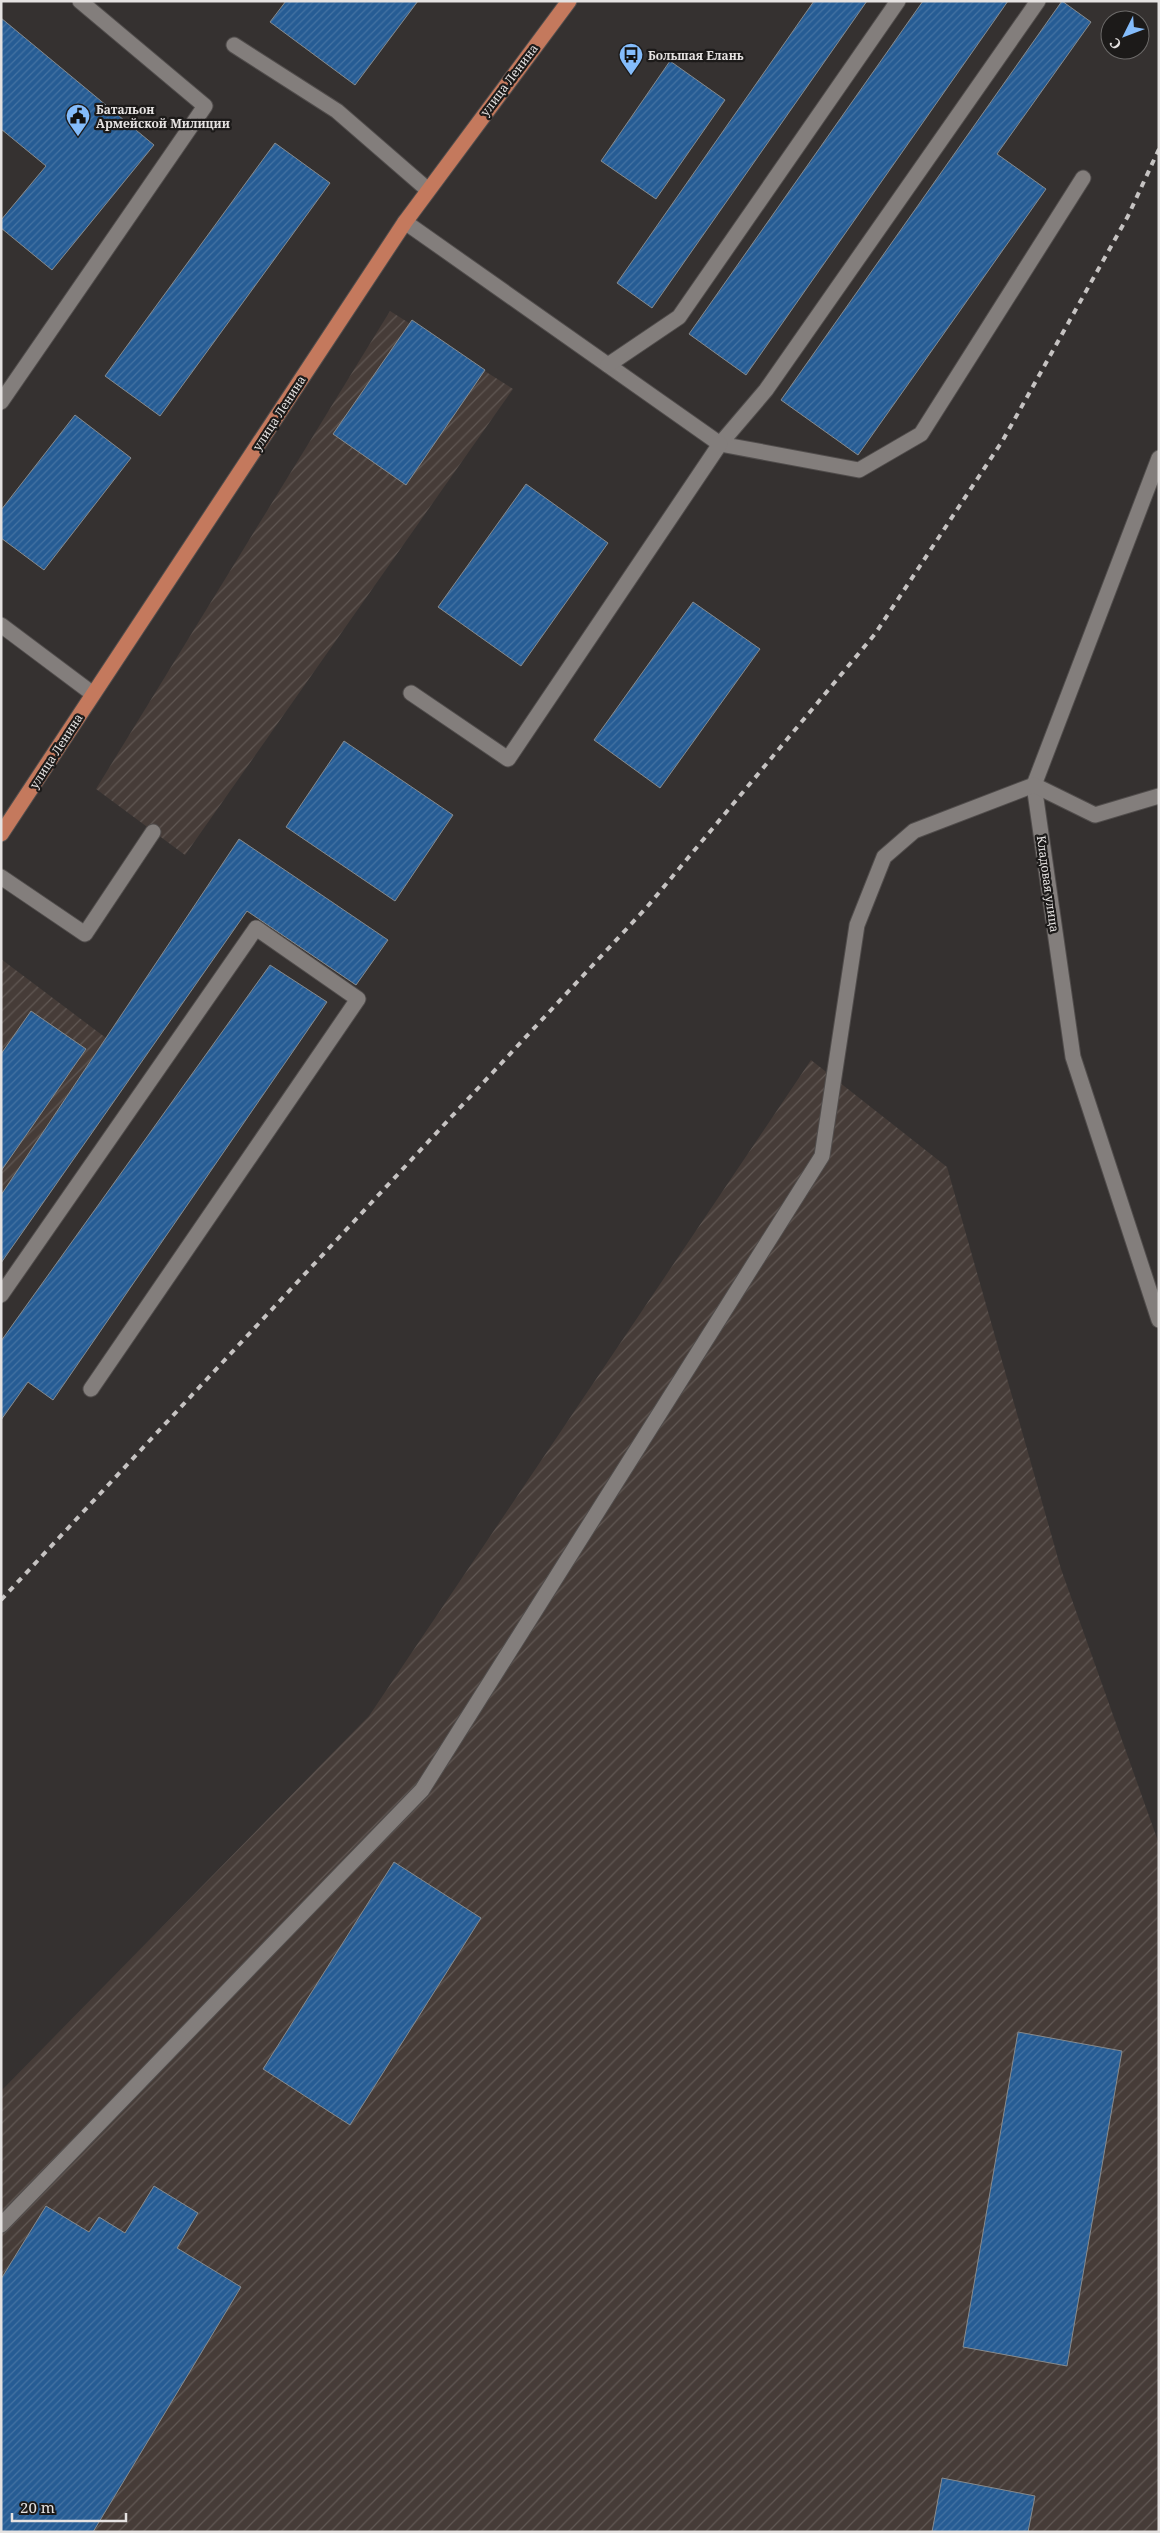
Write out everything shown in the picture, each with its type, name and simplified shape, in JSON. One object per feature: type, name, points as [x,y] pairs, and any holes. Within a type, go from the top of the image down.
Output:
[{"type":"main road","name":"улица Ленина","points":[[1,834],[405,222],[569,1]]},
{"type":"street","points":[[1,402],[205,106],[80,1]]},
{"type":"street","points":[[608,365],[678,317],[898,1]]},
{"type":"street","points":[[411,692],[508,759],[720,444],[766,390],[1038,1]]},
{"type":"street","points":[[234,45],[336,111],[428,190]]},
{"type":"street","points":[[405,222],[720,444],[859,470],[921,434],[1083,178]]},
{"type":"street","name":"Кладовая улица","points":[[1159,458],[1034,785],[1073,1057],[1159,1320]]},
{"type":"street","points":[[1,625],[93,694]]},
{"type":"street","points":[[1,2225],[422,1790],[822,1156],[857,925],[884,857],[914,831],[1034,785],[1095,815],[1159,796]]},
{"type":"street","points":[[1,876],[85,934],[153,832]]},
{"type":"street","points":[[1,1295],[256,928],[358,999],[91,1389]]},
{"type":"shaded area","points":[[390,311],[513,389],[185,855],[96,789]]},
{"type":"shaded area","points":[[1,959],[106,1038],[1,1195]]},
{"type":"shaded area","points":[[811,1060],[947,1167],[1061,1569],[1159,1844],[1159,2532],[1,2532],[1,2091],[369,1716]]},
{"type":"building","points":[[286,1],[418,1],[355,85],[270,22]]},
{"type":"building","points":[[814,1],[867,1],[652,308],[617,283]]},
{"type":"building","points":[[923,1],[1008,1],[746,375],[689,334]]},
{"type":"building","points":[[1062,1],[1091,22],[997,154],[1046,189],[858,455],[781,400]]},
{"type":"building","name":"Батальон Армейской Милиции","points":[[1,18],[154,145],[52,270],[1,228],[1,220],[46,166],[1,129]]},
{"type":"building","points":[[670,61],[725,100],[656,199],[601,161]]},
{"type":"building","points":[[275,143],[330,183],[160,416],[105,376]]},
{"type":"building","points":[[412,320],[485,370],[406,485],[333,434]]},
{"type":"building","points":[[75,415],[131,458],[44,570],[1,538],[1,510]]},
{"type":"building","points":[[526,484],[608,543],[521,666],[438,607]]},
{"type":"building","points":[[693,602],[760,649],[660,788],[594,740]]},
{"type":"building","points":[[344,741],[453,815],[395,901],[286,827]]},
{"type":"building","points":[[239,839],[388,940],[356,985],[247,911],[1,1263],[1,1195]]},
{"type":"building","points":[[270,965],[327,1002],[53,1400],[28,1382],[1,1420],[1,1341]]},
{"type":"building","points":[[31,1011],[86,1049],[1,1171],[1,1054]]},
{"type":"building","points":[[394,1862],[481,1918],[350,2125],[263,2069]]},
{"type":"building","points":[[1018,2032],[1122,2051],[1067,2366],[963,2347]]},
{"type":"building","points":[[154,2186],[198,2213],[177,2248],[241,2287],[93,2532],[1,2532],[1,2279],[46,2206],[89,2232],[99,2217],[125,2233]]},
{"type":"building","points":[[942,2478],[1035,2496],[1028,2532],[932,2532]]},
{"type":"railway","points":[[1,1600],[647,907],[875,634],[1003,440],[1128,216],[1159,149]]},
{"type":"place","name":"Большая Елань","points":[[631,76]]},
{"type":"place","name":"Батальон Армейской Милиции","points":[[78,137]]}]
